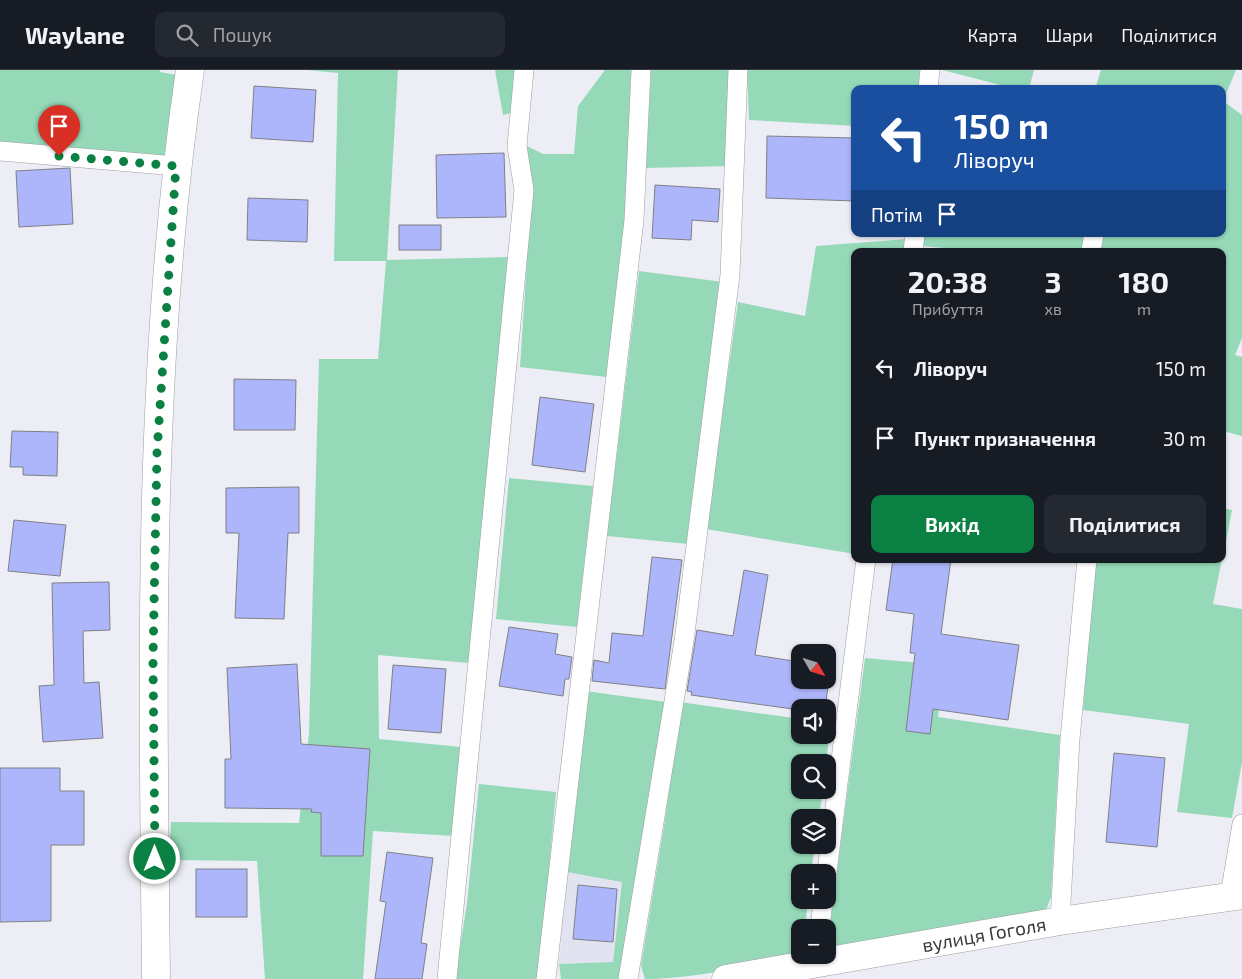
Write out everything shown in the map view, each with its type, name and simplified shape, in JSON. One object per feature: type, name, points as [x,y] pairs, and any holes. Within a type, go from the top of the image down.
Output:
[{"type":"street","points":[[156,979],[153,659],[157,462],[176,166],[190,70]]},
{"type":"street","name":"вулиця Гоголя","points":[[836,956],[1236,895]]},
{"type":"street","name":"вулиця Гоголя","points":[[726,979],[794,964]]},
{"type":"lane","points":[[447,979],[524,190],[517,146],[524,70]]},
{"type":"lane","points":[[546,979],[634,220],[641,70]]},
{"type":"lane","points":[[628,979],[684,641],[730,274],[738,70]]},
{"type":"lane","points":[[928,85],[930,70]]},
{"type":"lane","points":[[0,152],[176,166]]},
{"type":"lane","points":[[828,864],[866,563]]},
{"type":"lane","points":[[1060,921],[1070,739],[1087,563]]},
{"type":"lane","points":[[1236,895],[1242,824]]},
{"type":"shaded area","points":[[567,872],[622,881],[613,962],[559,964]]},
{"type":"green space","points":[[0,70],[160,70],[160,72],[177,75],[167,157],[0,144]]},
{"type":"green space","points":[[307,70],[398,70],[387,260],[510,257],[469,663],[378,655],[379,739],[461,747],[453,836],[373,831],[363,979],[265,979],[257,861],[169,860],[171,822],[299,823],[309,733],[319,359],[378,359],[386,261],[334,261],[338,73]]},
{"type":"green space","points":[[495,70],[517,70],[515,112],[503,115]]},
{"type":"green space","points":[[605,70],[631,70],[625,224],[606,377],[520,367],[532,185],[527,146],[543,154],[574,154],[578,106]]},
{"type":"green space","points":[[651,70],[730,70],[729,166],[646,168]]},
{"type":"green space","points":[[747,70],[920,70],[919,85],[851,85],[851,126],[749,120]]},
{"type":"green space","points":[[942,70],[1034,70],[1030,85],[1000,85]]},
{"type":"green space","points":[[1101,70],[1236,70],[1226,94],[1226,85],[1096,85]]},
{"type":"green space","points":[[1226,103],[1242,115],[1242,338],[1235,355],[1242,357],[1242,436],[1226,432],[1226,248],[1101,248],[1102,237],[1226,237]]},
{"type":"green space","points":[[924,237],[1084,237],[1083,248],[944,248],[923,246]]},
{"type":"green space","points":[[908,239],[906,248],[851,248],[851,553],[706,529],[738,302],[805,316],[816,246]]},
{"type":"green space","points":[[639,271],[723,282],[688,544],[607,536]]},
{"type":"green space","points":[[509,478],[593,486],[577,627],[496,619]]},
{"type":"green space","points":[[1226,509],[1232,510],[1226,541]]},
{"type":"green space","points":[[1095,563],[1221,563],[1213,604],[1242,609],[1242,762],[1232,818],[1177,812],[1189,724],[1083,710]]},
{"type":"green space","points":[[865,658],[945,665],[938,717],[1060,735],[1051,897],[1046,910],[837,947],[836,919],[831,919],[832,909],[836,909],[836,879]]},
{"type":"green space","points":[[585,691],[666,702],[619,979],[561,979],[559,964],[613,962],[622,882],[567,872]]},
{"type":"green space","points":[[680,702],[791,718],[791,744],[828,744],[827,754],[791,754],[791,799],[822,799],[820,809],[791,809],[791,854],[814,854],[812,864],[791,864],[791,909],[807,909],[806,919],[791,919],[791,953],[745,966],[703,974],[645,979],[641,966],[665,820]]},
{"type":"green space","points":[[479,784],[556,792],[539,979],[455,979],[467,903]]},
{"type":"building","points":[[254,86],[316,90],[313,142],[251,138]]},
{"type":"building","points":[[767,136],[851,138],[851,201],[766,198]]},
{"type":"building","points":[[504,153],[506,217],[437,218],[436,155]]},
{"type":"building","points":[[70,168],[73,224],[19,227],[16,171]]},
{"type":"building","points":[[655,185],[720,189],[718,222],[692,220],[691,240],[652,238]]},
{"type":"building","points":[[248,198],[308,200],[307,242],[247,240]]},
{"type":"building","points":[[399,225],[441,225],[441,250],[399,250]]},
{"type":"building","points":[[234,379],[296,380],[295,430],[234,430]]},
{"type":"building","points":[[540,397],[594,404],[585,472],[532,465]]},
{"type":"building","points":[[12,431],[58,432],[57,476],[23,475],[23,467],[10,467]]},
{"type":"building","points":[[299,487],[299,533],[288,533],[284,619],[235,618],[239,533],[226,533],[226,488]]},
{"type":"building","points":[[14,520],[66,525],[60,576],[8,571]]},
{"type":"building","points":[[652,557],[682,560],[665,689],[592,681],[594,660],[609,663],[612,633],[643,636]]},
{"type":"building","points":[[892,563],[950,563],[941,634],[1019,645],[1008,720],[933,709],[930,734],[906,731],[915,653],[910,653],[914,614],[886,610]]},
{"type":"building","points":[[744,570],[768,575],[755,655],[791,661],[791,689],[828,689],[826,699],[791,699],[791,709],[691,695],[692,692],[687,691],[697,630],[733,636]]},
{"type":"building","points":[[109,582],[110,630],[83,631],[84,683],[99,682],[103,738],[43,742],[39,686],[54,685],[52,583]]},
{"type":"building","points":[[509,627],[558,634],[555,654],[572,657],[569,679],[565,679],[563,696],[499,686]]},
{"type":"building","points":[[297,664],[301,744],[370,749],[363,856],[321,856],[321,813],[311,812],[312,809],[225,808],[225,759],[231,759],[227,668]]},
{"type":"building","points":[[393,665],[446,669],[441,733],[388,729]]},
{"type":"building","points":[[1114,753],[1165,758],[1157,847],[1106,842]]},
{"type":"building","points":[[0,768],[60,768],[60,791],[84,791],[84,845],[51,845],[51,921],[0,922]]},
{"type":"building","points":[[387,852],[433,858],[421,943],[427,944],[422,979],[375,979],[386,902],[380,901]]},
{"type":"building","points":[[196,869],[247,869],[247,917],[196,917]]},
{"type":"building","points":[[578,885],[617,889],[613,942],[573,939]]},
{"type":"route","points":[[59,156],[176,166],[157,452],[153,659],[155,859]]}]
